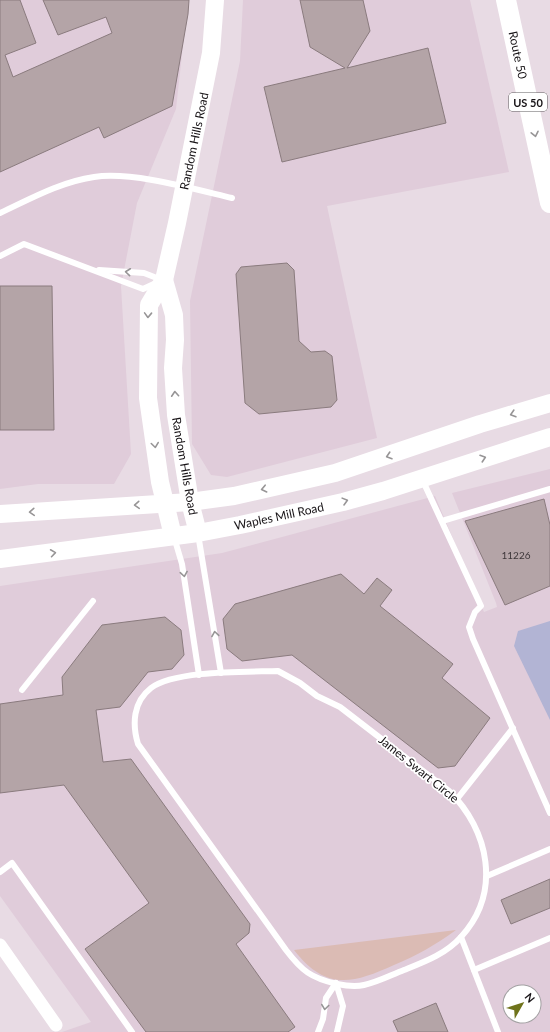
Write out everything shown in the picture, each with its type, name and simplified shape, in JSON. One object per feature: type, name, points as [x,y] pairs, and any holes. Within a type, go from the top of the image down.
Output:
[{"type":"main road","name":"Random Hills Road","points":[[173,536],[160,482],[148,398],[147,355],[149,305],[164,280],[211,53],[215,0]]},
{"type":"main road","name":"Route 50","points":[[506,0],[550,203]]},
{"type":"main road","name":"Random Hills Road","points":[[164,280],[174,315],[175,340],[173,368],[176,415],[190,502],[198,533]]},
{"type":"main road","points":[[0,514],[166,504],[234,496],[335,473],[480,424],[550,404]]},
{"type":"main road","name":"Waples Mill Road","points":[[0,559],[198,533],[343,502],[550,437]]},
{"type":"street","points":[[0,945],[56,1025]]},
{"type":"lane","points":[[0,213],[63,185],[94,177],[131,177],[232,198]]},
{"type":"lane","points":[[0,256],[24,244],[143,289],[164,280]]},
{"type":"lane","points":[[91,270],[144,273],[164,280]]},
{"type":"lane","points":[[422,478],[480,606],[475,612],[469,627],[550,813]]},
{"type":"lane","points":[[442,521],[550,489]]},
{"type":"lane","points":[[198,533],[221,673]]},
{"type":"lane","points":[[173,536],[182,564],[200,675]]},
{"type":"lane","points":[[22,690],[93,601]]},
{"type":"lane","name":"James Swart Circle","points":[[278,671],[289,676],[317,696],[340,707],[457,799],[473,821],[480,838],[485,854],[486,876],[486,889],[482,902],[471,924],[461,938],[433,958],[365,985],[350,986],[336,984],[312,976],[299,967],[138,744],[134,721],[142,697],[151,688],[163,681],[200,675],[278,671]]},
{"type":"lane","points":[[457,799],[513,728]]},
{"type":"lane","points":[[486,876],[550,849]]},
{"type":"lane","points":[[0,872],[12,863],[132,1032]]},
{"type":"lane","points":[[461,938],[498,1032]]},
{"type":"lane","points":[[474,970],[550,938]]},
{"type":"lane","points":[[318,1032],[323,1019],[326,998],[336,984]]},
{"type":"lane","points":[[336,984],[343,1006],[337,1032]]},
{"type":"shaded area","points":[[0,0],[188,0],[176,109],[137,203],[121,286],[131,454],[114,484],[38,484],[0,489]]},
{"type":"shaded area","points":[[243,0],[470,0],[509,172],[327,206],[377,438],[227,477],[211,475],[192,444],[190,301],[240,61]]},
{"type":"shaded area","points":[[550,469],[550,1032],[62,1032],[91,1022],[0,896],[0,586],[222,553],[435,496],[484,612],[497,607],[452,493]]},
{"type":"shaded area","points":[[456,930],[411,957],[379,971],[352,979],[340,980],[329,978],[317,972],[294,950]]},
{"type":"water","points":[[550,621],[550,720],[514,646],[518,631]]},
{"type":"building","points":[[0,0],[20,0],[36,43],[5,55],[13,77],[112,33],[106,17],[58,35],[43,0],[189,0],[188,14],[172,106],[104,138],[99,127],[0,172]]},
{"type":"building","points":[[300,0],[363,0],[370,31],[347,68],[428,48],[446,123],[282,162],[264,87],[345,68],[310,47]]},
{"type":"building","points":[[287,263],[294,270],[299,341],[311,352],[325,351],[332,356],[337,400],[331,407],[259,414],[245,403],[236,274],[241,267]]},
{"type":"building","points":[[0,286],[52,286],[54,430],[0,430]]},
{"type":"building","points":[[544,499],[550,525],[550,586],[505,605],[465,521]]},
{"type":"building","points":[[341,574],[364,594],[377,578],[392,590],[380,606],[453,664],[442,678],[490,718],[455,766],[438,768],[292,655],[242,661],[227,649],[223,619],[235,604]]},
{"type":"building","points":[[165,617],[181,630],[184,655],[172,669],[148,672],[120,707],[96,710],[103,762],[131,759],[250,924],[249,933],[236,944],[295,1027],[288,1032],[146,1032],[85,949],[149,903],[64,785],[0,793],[0,704],[63,695],[62,677],[102,625]]},
{"type":"building","points":[[550,879],[550,908],[511,924],[501,900]]},
{"type":"building","points":[[436,1003],[448,1032],[398,1032],[393,1021]]}]
